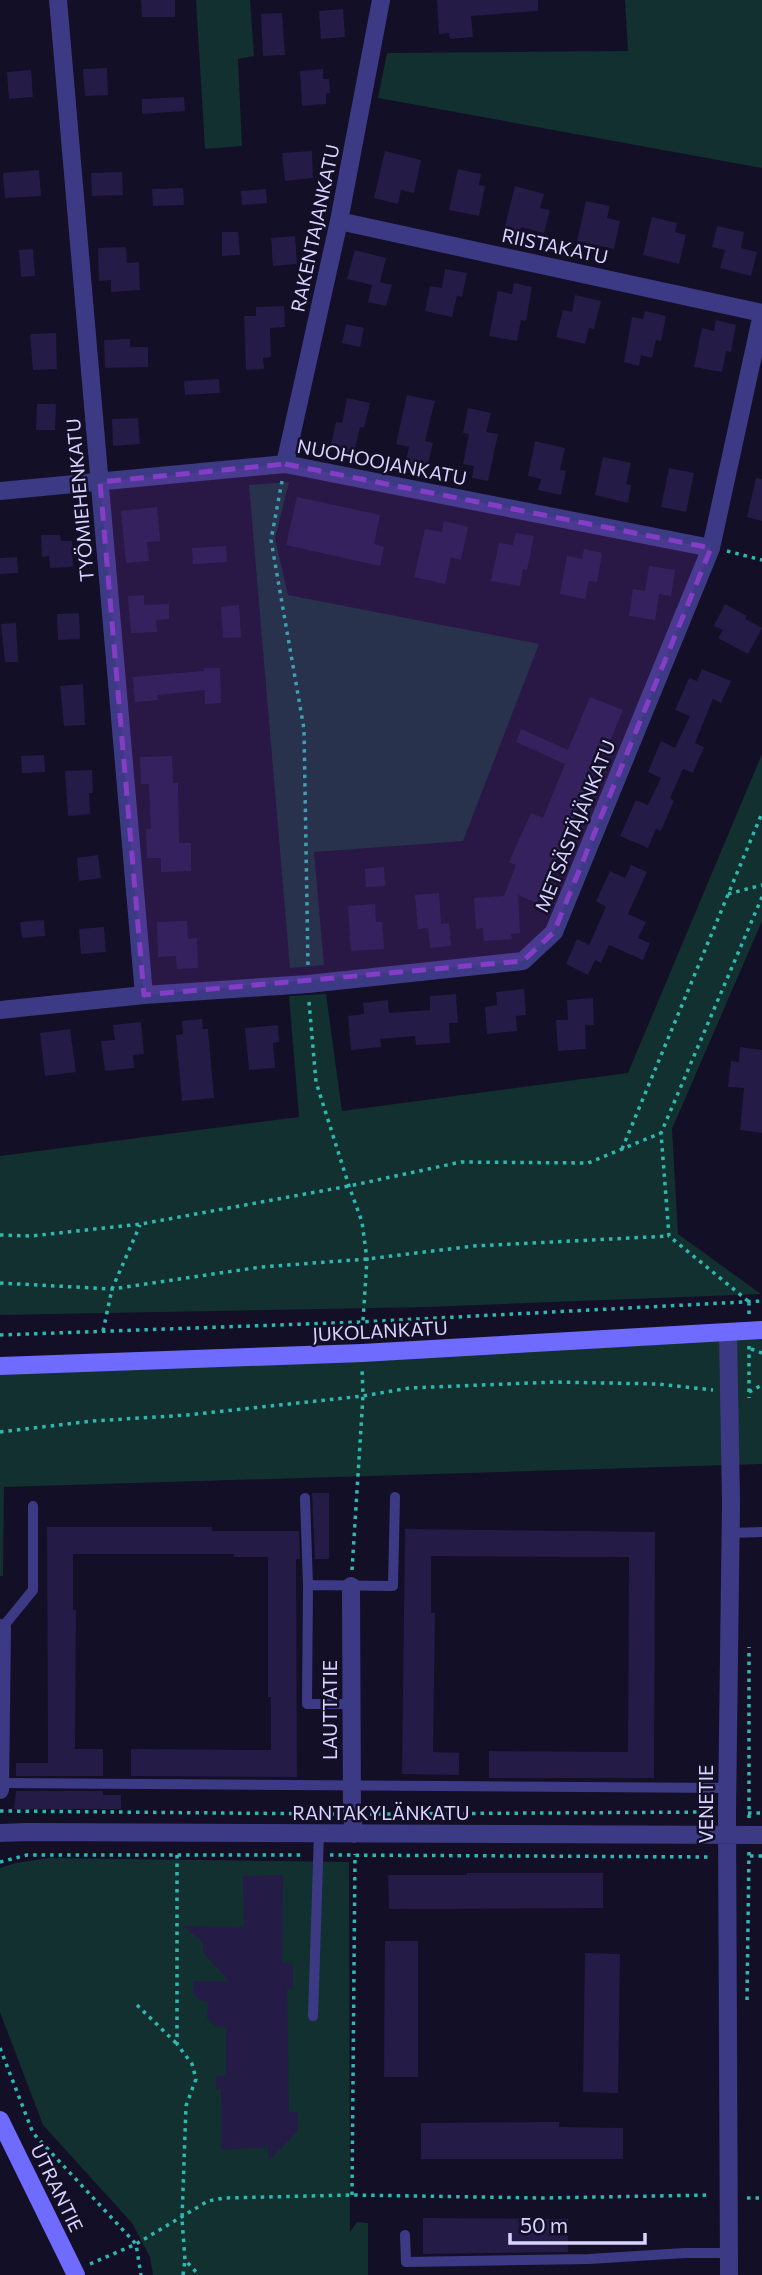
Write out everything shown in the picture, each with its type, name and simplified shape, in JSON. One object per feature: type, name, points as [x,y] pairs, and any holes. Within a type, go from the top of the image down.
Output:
[{"type":"main road","name":"JUKOLANKATU","points":[[0,1366],[362,1353],[729,1332],[753,1336]]},
{"type":"main road","name":"UTRANTIE","points":[[0,2120],[83,2270]]},
{"type":"street","name":"TYÖMIEHENKATU","points":[[58,0],[144,995]]},
{"type":"street","name":"RAKENTAJANKATU","points":[[285,464],[339,221],[381,0]]},
{"type":"street","name":"RIISTAKATU","points":[[339,221],[762,313]]},
{"type":"street","name":"METSÄSTÄJÄNKATU","points":[[0,1010],[144,995],[308,984],[523,961],[554,932],[711,548],[762,313]]},
{"type":"street","name":"NUOHOOJANKATU","points":[[0,491],[285,464],[711,548]]},
{"type":"street","name":"VENETIE","points":[[729,1332],[729,2275]]},
{"type":"street","name":"LAUTTATIE","points":[[351,1586],[354,1834]]},
{"type":"street","points":[[0,1790],[2,1628]]},
{"type":"street","name":"RANTAKYLÄNKATU","points":[[0,1833],[755,1835]]},
{"type":"lane","points":[[308,1586],[393,1586],[395,1497]]},
{"type":"lane","points":[[305,1498],[308,1586],[307,1704],[352,1704]]},
{"type":"lane","points":[[2,1628],[33,1590],[33,1506]]},
{"type":"lane","points":[[731,1533],[762,1532]]},
{"type":"lane","points":[[0,1783],[727,1788]]},
{"type":"lane","points":[[313,2016],[319,1833]]},
{"type":"lane","points":[[405,2235],[406,2262],[729,2253]]},
{"type":"path","points":[[285,464],[271,540],[304,729],[308,984],[316,1082],[362,1222],[367,1259],[362,1322],[363,1396],[351,1586]]},
{"type":"path","points":[[711,548],[762,560]]},
{"type":"path","points":[[622,1149],[762,813]]},
{"type":"path","points":[[728,894],[762,885]]},
{"type":"path","points":[[669,1236],[661,1133],[762,897]]},
{"type":"path","points":[[0,1235],[31,1236],[141,1224],[461,1163],[588,1163],[661,1133]]},
{"type":"path","points":[[103,1331],[113,1289],[141,1224]]},
{"type":"path","points":[[0,1283],[113,1289],[261,1267],[367,1259],[474,1246],[669,1236],[749,1302],[753,1336],[749,1406]]},
{"type":"path","points":[[0,1335],[362,1322],[762,1301]]},
{"type":"path","points":[[753,1336],[762,1353]]},
{"type":"path","points":[[0,1432],[93,1421],[187,1415],[363,1396],[408,1388],[555,1382],[658,1384],[730,1392]]},
{"type":"path","points":[[747,2007],[749,1856],[755,1835],[749,1813],[749,1639]]},
{"type":"path","points":[[0,1811],[762,1813]]},
{"type":"path","points":[[352,2195],[354,1834]]},
{"type":"path","points":[[177,1854],[177,2044]]},
{"type":"path","points":[[0,1862],[27,1855],[762,1856]]},
{"type":"path","points":[[138,2005],[177,2044],[191,2064],[196,2079],[186,2106],[181,2219],[185,2260],[183,2275]]},
{"type":"path","points":[[0,2048],[33,2133],[136,2244],[141,2275]]},
{"type":"path","points":[[83,2270],[136,2244],[208,2201],[224,2199],[352,2195],[543,2198],[729,2195],[762,2198]]},
{"type":"path","points":[[185,2260],[199,2275]]},
{"type":"highlighted area","points":[[285,464],[711,548],[554,932],[523,961],[144,995],[100,482]]},
{"type":"green space","points":[[196,0],[250,0],[254,56],[238,59],[242,146],[205,149]]},
{"type":"green space","points":[[625,0],[762,0],[762,168],[378,98],[387,53],[628,51]]},
{"type":"green space","points":[[289,482],[275,538],[288,595],[539,644],[463,841],[314,852],[324,965],[290,968],[249,485]]},
{"type":"green space","points":[[762,754],[762,921],[672,1129],[678,1234],[761,1294],[427,1307],[0,1315],[0,1156],[299,1117],[289,996],[326,994],[342,1111],[628,1073]]},
{"type":"green space","points":[[762,1337],[762,1464],[4,1487],[3,1576],[0,1576],[0,1374]]},
{"type":"green space","points":[[49,1858],[349,1862],[350,2232],[357,2222],[368,2223],[368,2275],[153,2275],[150,2257],[132,2223],[43,2125],[0,2012],[0,1868]]},
{"type":"building","points":[[141,0],[175,0],[175,17],[142,17]]},
{"type":"building","points":[[437,0],[538,0],[538,11],[471,16],[473,37],[450,39],[449,33],[439,34]]},
{"type":"building","points":[[343,9],[345,37],[321,39],[319,11]]},
{"type":"building","points":[[282,13],[285,55],[263,56],[261,14]]},
{"type":"building","points":[[107,68],[108,95],[85,96],[83,69]]},
{"type":"building","points":[[323,69],[323,79],[329,79],[330,93],[326,94],[326,104],[302,106],[300,71]]},
{"type":"building","points":[[31,70],[33,97],[9,99],[7,72]]},
{"type":"building","points":[[184,97],[185,111],[142,114],[142,99]]},
{"type":"building","points":[[312,151],[313,178],[285,181],[282,153]]},
{"type":"building","points":[[385,151],[421,160],[414,193],[401,190],[398,204],[374,198]]},
{"type":"building","points":[[458,169],[481,174],[479,185],[485,186],[479,216],[449,210]]},
{"type":"building","points":[[39,170],[41,196],[5,198],[3,173]]},
{"type":"building","points":[[122,172],[123,195],[92,196],[91,173]]},
{"type":"building","points":[[515,186],[544,194],[540,208],[550,210],[544,233],[521,227],[517,242],[502,238]]},
{"type":"building","points":[[183,188],[184,205],[153,206],[152,189]]},
{"type":"building","points":[[266,189],[267,203],[242,205],[241,191]]},
{"type":"building","points":[[586,201],[610,206],[607,218],[620,221],[614,249],[577,241]]},
{"type":"building","points":[[652,217],[677,223],[675,232],[686,235],[679,264],[643,255]]},
{"type":"building","points":[[717,226],[744,232],[741,248],[757,252],[751,276],[720,268],[725,250],[712,247]]},
{"type":"building","points":[[222,232],[238,232],[240,255],[222,256]]},
{"type":"building","points":[[295,236],[297,264],[273,266],[271,238]]},
{"type":"building","points":[[126,247],[127,263],[139,262],[140,290],[111,292],[111,280],[99,281],[98,248]]},
{"type":"building","points":[[33,249],[35,276],[21,277],[19,250]]},
{"type":"building","points":[[355,250],[386,258],[380,282],[392,285],[386,306],[368,302],[372,285],[347,279]]},
{"type":"building","points":[[445,269],[467,273],[462,297],[457,296],[452,317],[425,311],[430,286],[442,288]]},
{"type":"building","points":[[514,283],[532,287],[526,321],[521,320],[517,341],[489,336],[498,291],[512,294]]},
{"type":"building","points":[[575,295],[601,301],[594,329],[589,328],[585,344],[556,337],[563,310],[572,312]]},
{"type":"building","points":[[284,306],[285,327],[270,328],[271,357],[263,358],[264,369],[246,370],[244,316],[256,316],[256,307]]},
{"type":"building","points":[[645,311],[666,316],[661,341],[656,340],[652,358],[641,355],[639,366],[624,362],[632,317],[643,319]]},
{"type":"building","points":[[716,320],[736,325],[731,352],[726,351],[722,372],[694,367],[702,328],[714,331]]},
{"type":"building","points":[[346,324],[364,328],[360,347],[342,343]]},
{"type":"building","points":[[56,333],[57,369],[33,370],[30,334]]},
{"type":"building","points":[[130,339],[130,347],[148,347],[148,367],[105,368],[104,340]]},
{"type":"building","points":[[219,379],[220,393],[185,395],[184,381]]},
{"type":"building","points":[[407,395],[435,401],[425,441],[433,443],[427,468],[405,463],[409,447],[396,444]]},
{"type":"building","points":[[347,398],[370,403],[364,428],[360,427],[354,454],[330,449],[336,422],[342,423]]},
{"type":"building","points":[[37,404],[56,404],[55,430],[36,430]]},
{"type":"building","points":[[468,408],[491,413],[486,432],[498,434],[488,481],[472,478],[474,466],[463,464],[469,434],[463,433]]},
{"type":"building","points":[[138,418],[140,444],[113,446],[112,419]]},
{"type":"building","points":[[535,441],[565,448],[560,470],[566,471],[561,495],[538,490],[541,479],[528,476]]},
{"type":"building","points":[[603,457],[631,463],[626,484],[631,485],[628,503],[595,495]]},
{"type":"building","points":[[669,468],[694,473],[686,512],[661,507]]},
{"type":"building","points":[[756,478],[762,479],[762,521],[747,517]]},
{"type":"building","points":[[297,497],[380,515],[374,544],[384,547],[380,566],[286,545]]},
{"type":"building","points":[[157,507],[160,541],[147,542],[149,561],[126,563],[121,511]]},
{"type":"building","points":[[444,521],[468,527],[461,560],[451,557],[445,584],[414,577],[425,529],[442,532]]},
{"type":"building","points":[[516,533],[534,536],[527,570],[523,569],[520,586],[491,581],[499,543],[513,545]]},
{"type":"building","points":[[41,535],[60,535],[61,541],[72,541],[73,567],[50,568],[49,556],[42,557]]},
{"type":"building","points":[[226,546],[227,562],[193,564],[192,548]]},
{"type":"building","points":[[584,549],[602,553],[597,582],[589,581],[585,599],[560,594],[567,556],[582,559]]},
{"type":"building","points":[[17,557],[18,573],[0,574],[0,558]]},
{"type":"building","points":[[649,566],[675,570],[671,596],[659,594],[655,620],[629,616],[633,589],[645,591]]},
{"type":"building","points":[[144,595],[144,605],[169,604],[169,619],[156,620],[157,632],[131,633],[128,596]]},
{"type":"building","points":[[725,604],[762,628],[748,654],[718,638],[723,630],[714,626]]},
{"type":"building","points":[[239,605],[241,637],[223,638],[221,607]]},
{"type":"building","points":[[79,613],[80,639],[58,640],[57,614]]},
{"type":"building","points":[[16,623],[18,662],[5,662],[1,624]]},
{"type":"building","points":[[204,668],[220,668],[221,703],[205,704],[205,690],[157,695],[158,700],[135,702],[133,677],[204,671]]},
{"type":"building","points":[[702,669],[731,681],[721,703],[713,699],[695,743],[704,747],[693,773],[683,769],[670,798],[674,801],[661,831],[656,829],[648,848],[620,836],[636,800],[648,805],[661,778],[648,772],[661,741],[675,748],[690,716],[675,710],[689,678],[697,681]]},
{"type":"building","points":[[83,684],[85,725],[64,726],[60,686]]},
{"type":"building","points":[[590,697],[623,710],[607,748],[604,747],[537,903],[518,895],[520,933],[511,934],[512,939],[484,941],[483,928],[476,929],[474,898],[504,896],[516,865],[509,862],[531,813],[543,818],[565,764],[516,742],[521,729],[568,750]]},
{"type":"building","points":[[44,755],[45,772],[22,773],[21,756]]},
{"type":"building","points":[[172,756],[173,783],[178,783],[179,843],[191,843],[191,871],[161,872],[161,858],[147,858],[146,829],[151,829],[149,784],[141,784],[140,757]]},
{"type":"building","points":[[92,770],[90,814],[68,816],[65,771]]},
{"type":"building","points":[[98,855],[101,878],[79,881],[77,858]]},
{"type":"building","points":[[631,865],[647,872],[628,914],[646,922],[638,938],[650,943],[643,960],[609,945],[601,963],[595,960],[588,975],[566,964],[577,939],[589,945],[606,907],[596,901],[610,871],[625,878]]},
{"type":"building","points":[[384,867],[385,886],[366,887],[365,869]]},
{"type":"building","points":[[439,893],[441,924],[449,923],[451,946],[430,948],[428,928],[418,929],[415,895]]},
{"type":"building","points":[[375,904],[376,922],[382,922],[384,949],[351,951],[348,906]]},
{"type":"building","points":[[44,920],[45,936],[22,938],[20,922]]},
{"type":"building","points":[[187,921],[188,939],[197,938],[198,968],[177,969],[176,956],[158,957],[157,922]]},
{"type":"building","points":[[104,927],[106,952],[81,954],[79,929]]},
{"type":"building","points":[[524,989],[526,1015],[516,1016],[517,1031],[487,1034],[485,1007],[497,1005],[496,992]]},
{"type":"building","points":[[456,994],[458,1023],[449,1023],[450,1043],[416,1045],[415,1036],[380,1039],[381,1047],[351,1050],[348,1016],[364,1014],[363,1003],[388,1000],[389,1013],[430,1010],[430,996]]},
{"type":"building","points":[[593,998],[594,1025],[585,1025],[586,1049],[558,1051],[556,1020],[568,1020],[567,1000]]},
{"type":"building","points":[[202,1019],[203,1029],[208,1029],[214,1098],[182,1101],[176,1035],[183,1034],[182,1021]]},
{"type":"building","points":[[141,1022],[144,1054],[133,1055],[134,1068],[105,1071],[101,1041],[115,1040],[113,1025]]},
{"type":"building","points":[[278,1025],[279,1042],[273,1043],[275,1068],[249,1070],[245,1028]]},
{"type":"building","points":[[70,1029],[76,1072],[45,1076],[40,1033]]},
{"type":"building","points":[[740,1047],[762,1050],[762,1133],[740,1130],[744,1088],[728,1087],[731,1061],[739,1062]]},
{"type":"building","points":[[312,1493],[329,1493],[329,1559],[315,1559]]},
{"type":"building","points":[[47,1527],[212,1527],[212,1531],[299,1531],[300,1559],[296,1559],[297,1777],[131,1776],[131,1749],[271,1750],[271,1697],[268,1697],[268,1557],[234,1557],[234,1554],[73,1554],[73,1610],[76,1610],[75,1749],[103,1749],[103,1776],[16,1776],[16,1763],[48,1763]]},
{"type":"building","points":[[405,1529],[655,1532],[654,1778],[489,1778],[489,1751],[628,1752],[629,1557],[431,1556],[431,1613],[435,1613],[433,1752],[459,1753],[459,1775],[402,1774]]},
{"type":"building","points":[[16,1791],[103,1791],[103,1795],[121,1795],[121,1809],[14,1809]]},
{"type":"building","points":[[603,1873],[603,1908],[389,1909],[388,1875]]},
{"type":"building","points":[[283,1875],[282,1963],[293,1964],[293,1989],[287,1988],[289,2112],[298,2112],[297,2132],[269,2160],[268,2147],[222,2150],[221,2089],[216,2089],[216,2076],[226,2076],[226,2027],[215,2026],[207,2018],[208,2002],[200,2000],[193,1993],[194,1981],[229,1981],[203,1952],[203,1942],[183,1926],[244,1927],[243,1876]]},
{"type":"building","points":[[385,1941],[418,1941],[418,2077],[384,2077]]},
{"type":"building","points":[[585,1953],[620,1954],[618,2093],[583,2092]]},
{"type":"building","points":[[559,2122],[559,2127],[623,2128],[623,2159],[421,2159],[421,2123]]},
{"type":"building","points":[[423,2218],[568,2219],[568,2252],[423,2254]]}]
